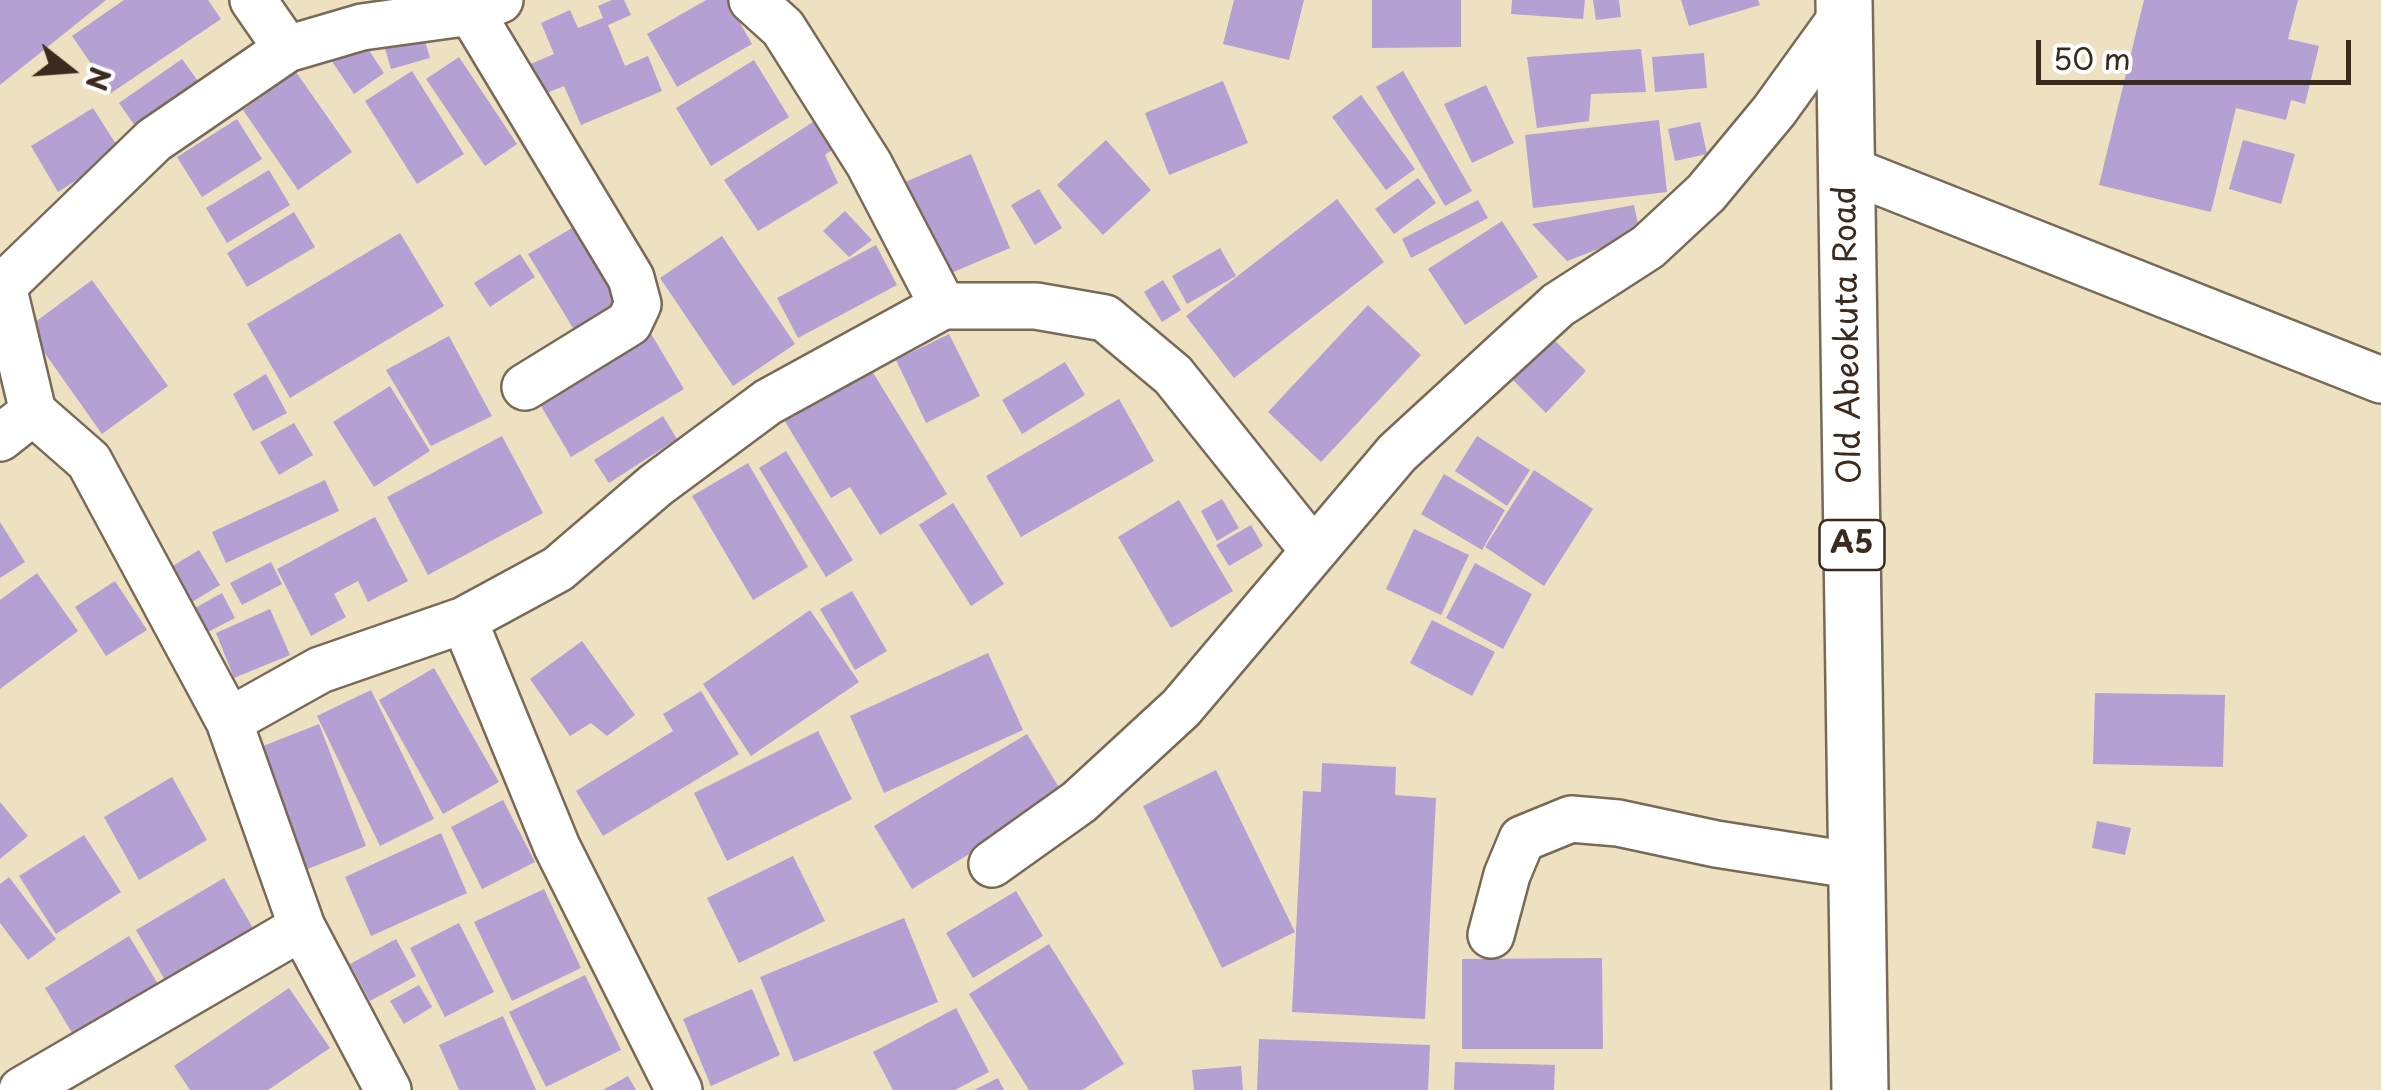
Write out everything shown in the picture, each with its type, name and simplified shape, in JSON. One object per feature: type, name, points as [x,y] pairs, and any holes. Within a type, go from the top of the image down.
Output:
[{"type":"highway","name":"Old Abeokuta Road","points":[[1844,7],[1860,1090]]},
{"type":"street","points":[[253,0],[287,48]]},
{"type":"street","points":[[752,0],[783,28],[869,164],[943,306]]},
{"type":"street","points":[[388,1090],[302,926],[228,722],[89,461],[17,425],[2,285],[154,140],[287,48],[362,28],[486,6],[631,278],[638,304],[629,323],[525,386]]},
{"type":"street","points":[[992,864],[1079,802],[1181,708],[1397,453],[1558,305],[1648,246],[1706,193],[1774,111],[1844,7]]},
{"type":"street","points":[[1847,169],[2381,380]]},
{"type":"street","points":[[228,722],[320,670],[464,620],[558,568],[656,485],[768,402],[943,306],[1036,306],[1105,318],[1172,375],[1313,550]]},
{"type":"street","points":[[464,620],[558,847],[679,1090]]},
{"type":"street","points":[[1491,935],[1506,875],[1522,839],[1571,819],[1618,823],[1716,844],[1857,866]]},
{"type":"street","points":[[22,1090],[302,926]]},
{"type":"building","points":[[0,0],[106,0],[0,85]]},
{"type":"building","points":[[124,0],[208,0],[221,19],[111,93],[72,36]]},
{"type":"building","points":[[624,0],[631,15],[608,25],[625,66],[648,56],[662,91],[581,125],[564,86],[539,96],[526,66],[554,54],[541,23],[570,10],[578,28],[603,18],[598,6]]},
{"type":"building","points":[[706,0],[727,0],[752,44],[677,87],[647,34]]},
{"type":"building","points":[[1234,0],[1304,0],[1289,60],[1223,44]]},
{"type":"building","points":[[1372,0],[1461,0],[1461,47],[1372,48]]},
{"type":"building","points":[[1512,0],[1585,0],[1583,19],[1511,14]]},
{"type":"building","points":[[1593,0],[1619,0],[1621,17],[1596,20]]},
{"type":"building","points":[[1681,0],[1758,0],[1760,5],[1689,26]]},
{"type":"building","points":[[2144,0],[2298,0],[2288,39],[2319,46],[2305,104],[2291,100],[2286,120],[2236,108],[2211,212],[2099,185]]},
{"type":"building","points":[[360,37],[384,73],[354,94],[329,57]]},
{"type":"building","points":[[424,38],[430,58],[391,69],[385,49]]},
{"type":"building","points":[[1641,49],[1646,92],[1591,94],[1589,121],[1537,128],[1527,57]]},
{"type":"building","points":[[1704,53],[1707,88],[1655,92],[1652,57]]},
{"type":"building","points":[[459,57],[517,144],[485,166],[426,79]]},
{"type":"building","points":[[182,59],[203,88],[140,133],[119,103]]},
{"type":"building","points":[[754,60],[789,117],[711,166],[676,108]]},
{"type":"building","points":[[412,71],[464,154],[417,184],[365,101]]},
{"type":"building","points":[[1403,71],[1472,191],[1445,206],[1376,87]]},
{"type":"building","points":[[296,72],[352,152],[298,190],[243,110]]},
{"type":"building","points":[[1223,81],[1248,143],[1169,175],[1145,113]]},
{"type":"building","points":[[1486,85],[1514,143],[1472,163],[1444,104]]},
{"type":"building","points":[[1361,95],[1415,169],[1386,190],[1332,117]]},
{"type":"building","points":[[93,108],[121,152],[58,192],[31,146]]},
{"type":"building","points":[[819,118],[837,146],[825,155],[838,183],[758,231],[724,180]]},
{"type":"building","points":[[237,119],[262,159],[202,197],[177,157]]},
{"type":"building","points":[[1659,120],[1667,192],[1533,208],[1525,135]]},
{"type":"building","points":[[1700,122],[1707,154],[1675,161],[1668,129]]},
{"type":"building","points":[[1106,140],[1151,190],[1103,235],[1057,185]]},
{"type":"building","points":[[2243,140],[2295,154],[2281,204],[2229,189]]},
{"type":"building","points":[[971,154],[1010,248],[944,276],[905,182]]},
{"type":"building","points":[[269,170],[290,205],[227,243],[206,208]]},
{"type":"building","points":[[1418,178],[1436,203],[1394,234],[1375,209]]},
{"type":"building","points":[[1039,189],[1062,228],[1035,245],[1011,205]]},
{"type":"building","points":[[1337,199],[1384,262],[1234,378],[1186,316]]},
{"type":"building","points":[[1478,200],[1488,218],[1411,258],[1402,239]]},
{"type":"building","points":[[1634,205],[1640,233],[1567,261],[1532,224]]},
{"type":"building","points":[[845,211],[872,240],[849,257],[823,231]]},
{"type":"building","points":[[294,212],[315,247],[247,287],[227,253]]},
{"type":"building","points":[[1502,221],[1538,277],[1465,325],[1428,269]]},
{"type":"building","points":[[572,228],[620,305],[576,333],[528,254]]},
{"type":"building","points":[[400,233],[444,306],[290,398],[247,324]]},
{"type":"building","points":[[722,236],[795,344],[733,386],[660,278]]},
{"type":"building","points":[[876,245],[897,285],[798,338],[777,298]]},
{"type":"building","points":[[1220,248],[1236,276],[1187,304],[1172,276]]},
{"type":"building","points":[[520,254],[535,277],[490,307],[474,283]]},
{"type":"building","points":[[92,280],[168,386],[102,434],[27,328]]},
{"type":"building","points":[[1163,280],[1181,310],[1162,322],[1144,292]]},
{"type":"building","points":[[1368,305],[1421,355],[1321,462],[1268,412]]},
{"type":"building","points":[[1545,331],[1586,371],[1546,413],[1505,372]]},
{"type":"building","points":[[650,332],[684,389],[571,457],[538,401]]},
{"type":"building","points":[[949,334],[980,396],[926,423],[896,360]]},
{"type":"building","points":[[449,336],[492,416],[431,446],[386,370]]},
{"type":"building","points":[[866,361],[947,494],[880,535],[850,487],[831,498],[780,413]]},
{"type":"building","points":[[1065,362],[1085,395],[1022,434],[1002,400]]},
{"type":"building","points":[[266,374],[287,413],[253,431],[233,394]]},
{"type":"building","points":[[390,386],[430,451],[374,487],[333,422]]},
{"type":"building","points":[[1119,399],[1154,461],[1021,537],[986,476]]},
{"type":"building","points":[[663,416],[677,439],[609,483],[594,460]]},
{"type":"building","points":[[294,423],[313,455],[279,475],[260,442]]},
{"type":"building","points":[[502,436],[543,513],[428,575],[387,497]]},
{"type":"building","points":[[1477,436],[1530,470],[1507,506],[1455,471]]},
{"type":"building","points":[[786,451],[853,560],[826,577],[759,468]]},
{"type":"building","points":[[748,463],[808,567],[753,600],[692,496]]},
{"type":"building","points":[[1534,470],[1593,509],[1544,586],[1485,547]]},
{"type":"building","points":[[1444,474],[1505,510],[1482,550],[1421,514]]},
{"type":"building","points":[[325,480],[339,511],[226,563],[212,532]]},
{"type":"building","points":[[1222,499],[1239,528],[1217,541],[1201,511]]},
{"type":"building","points":[[1179,500],[1233,591],[1171,628],[1118,537]]},
{"type":"building","points":[[953,503],[1004,584],[971,606],[919,525]]},
{"type":"building","points":[[375,517],[408,581],[368,602],[358,581],[334,594],[346,617],[311,636],[277,569]]},
{"type":"building","points":[[0,522],[25,562],[0,578]]},
{"type":"building","points":[[1251,525],[1263,546],[1229,566],[1216,545]]},
{"type":"building","points":[[1414,529],[1469,555],[1441,615],[1386,589]]},
{"type":"building","points":[[199,550],[220,585],[192,602],[171,567]]},
{"type":"building","points":[[271,562],[282,584],[242,605],[230,583]]},
{"type":"building","points":[[1475,563],[1532,594],[1503,649],[1446,618]]},
{"type":"building","points":[[37,573],[78,631],[0,689],[0,600]]},
{"type":"building","points":[[115,581],[147,630],[106,656],[75,607]]},
{"type":"building","points":[[852,591],[887,651],[855,670],[820,609]]},
{"type":"building","points":[[222,593],[235,618],[208,632],[195,608]]},
{"type":"building","points":[[270,609],[290,655],[234,678],[216,633]]},
{"type":"building","points":[[810,610],[859,682],[751,756],[703,684]]},
{"type":"building","points":[[1432,620],[1495,652],[1472,696],[1410,663]]},
{"type":"building","points":[[582,641],[635,715],[607,736],[591,723],[570,736],[530,679]]},
{"type":"building","points":[[988,653],[1023,730],[884,793],[850,716]]},
{"type":"building","points":[[434,668],[499,782],[443,814],[379,700]]},
{"type":"building","points":[[371,690],[434,819],[380,846],[317,716]]},
{"type":"building","points":[[701,691],[739,754],[603,836],[576,791],[673,731],[663,714]]},
{"type":"building","points":[[2095,693],[2225,695],[2223,767],[2093,764]]},
{"type":"building","points":[[319,724],[366,846],[305,870],[258,748]]},
{"type":"building","points":[[818,731],[852,799],[727,861],[694,793]]},
{"type":"building","points":[[1027,734],[1064,796],[912,889],[874,826]]},
{"type":"building","points":[[1322,763],[1396,767],[1395,795],[1436,798],[1425,1019],[1292,1012],[1303,791],[1321,792]]},
{"type":"building","points":[[1216,770],[1295,932],[1222,968],[1143,806]]},
{"type":"building","points":[[172,777],[207,840],[139,880],[104,817]]},
{"type":"building","points":[[503,800],[535,862],[482,889],[451,827]]},
{"type":"building","points":[[0,802],[28,836],[0,859]]},
{"type":"building","points":[[2097,821],[2131,828],[2125,855],[2092,848]]},
{"type":"building","points":[[441,833],[467,893],[371,936],[345,877]]},
{"type":"building","points":[[84,835],[121,892],[56,934],[19,876]]},
{"type":"building","points":[[793,856],[825,921],[739,963],[707,898]]},
{"type":"building","points":[[9,877],[56,939],[28,960],[0,923],[0,884]]},
{"type":"building","points":[[224,878],[261,942],[173,994],[136,930]]},
{"type":"building","points":[[544,889],[581,968],[512,1001],[474,922]]},
{"type":"building","points":[[1016,891],[1043,936],[973,978],[946,933]]},
{"type":"building","points":[[904,918],[938,1002],[794,1062],[760,977]]},
{"type":"building","points":[[459,923],[494,992],[445,1017],[410,948]]},
{"type":"building","points":[[129,936],[161,989],[77,1041],[45,988]]},
{"type":"building","points":[[396,939],[416,976],[370,1001],[350,964]]},
{"type":"building","points":[[1049,944],[1124,1064],[1082,1090],[1029,1090],[969,994]]},
{"type":"building","points":[[1602,958],[1603,1049],[1462,1049],[1462,959]]},
{"type":"building","points":[[585,975],[621,1050],[546,1087],[509,1012]]},
{"type":"building","points":[[419,985],[432,1007],[404,1024],[390,1001]]},
{"type":"building","points":[[289,988],[330,1048],[268,1090],[190,1090],[174,1066]]},
{"type":"building","points":[[752,989],[780,1055],[711,1086],[683,1019]]},
{"type":"building","points":[[956,1008],[989,1072],[955,1090],[893,1090],[873,1052]]},
{"type":"building","points":[[503,1016],[536,1090],[459,1090],[439,1045]]},
{"type":"building","points":[[1259,1039],[1430,1045],[1428,1090],[1257,1090]]},
{"type":"building","points":[[1455,1062],[1555,1065],[1554,1090],[1454,1090]]},
{"type":"building","points":[[1241,1066],[1243,1090],[1194,1090],[1192,1070]]},
{"type":"building","points":[[628,1076],[636,1090],[603,1090]]},
{"type":"building","points":[[998,1078],[1004,1090],[974,1090]]}]
